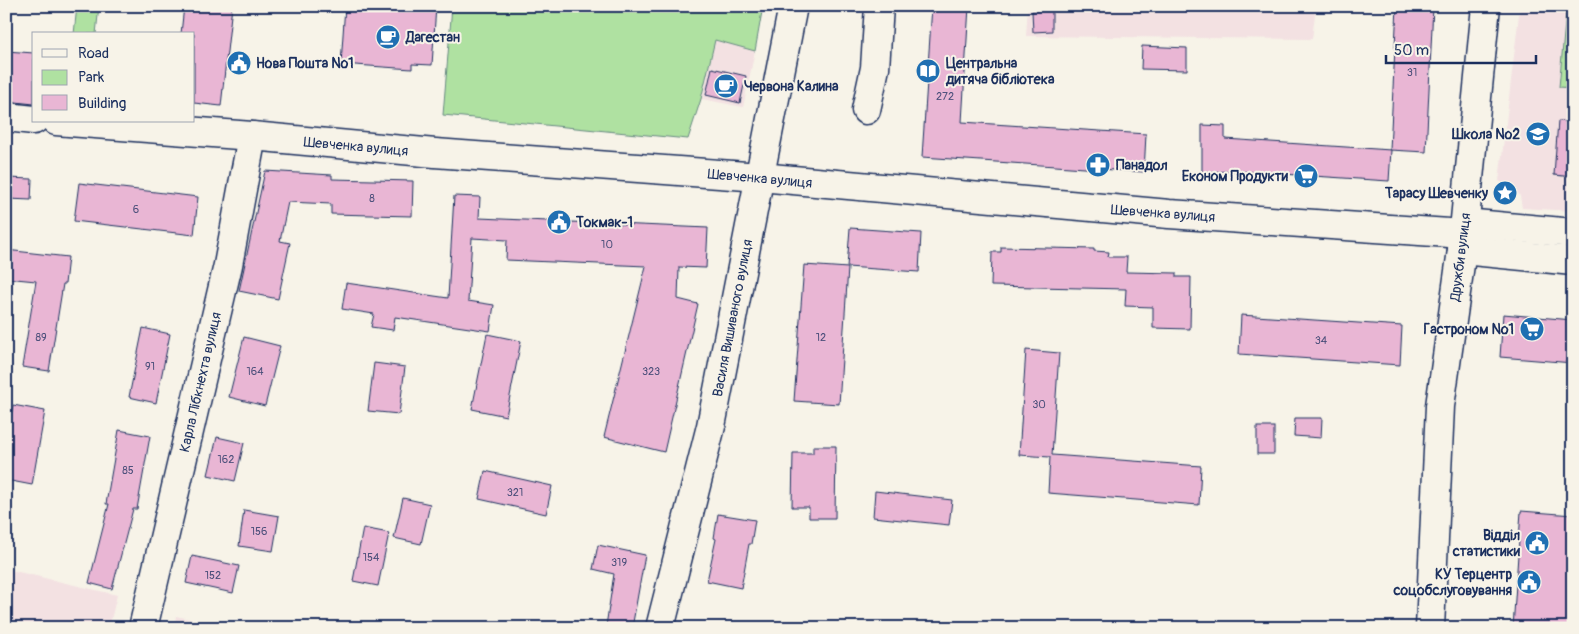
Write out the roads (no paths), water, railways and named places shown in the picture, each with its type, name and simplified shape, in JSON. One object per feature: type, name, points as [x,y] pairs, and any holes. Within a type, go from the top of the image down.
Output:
[{"type":"street","name":"Василя Вишиваного вулиця","points":[[660,628],[711,426],[793,6]]},
{"type":"street","points":[[866,110],[875,68],[879,6]]},
{"type":"street","name":"Дружби вулиця","points":[[1430,628],[1440,406],[1464,236],[1486,6]]},
{"type":"street","points":[[6,118],[32,120]]},
{"type":"street","name":"Шевченка вулиця","points":[[69,122],[760,177],[1169,214],[1464,236],[1573,233]]},
{"type":"street","name":"Карла Лібкнехта вулиця","points":[[143,628],[228,265],[252,136]]},
{"type":"street","name":"Шевченка вулиця","points":[[1464,236],[1573,260]]},
{"type":"place","name":"Дагестан","points":[[388,37]]},
{"type":"place","name":"Нова Пошта №1","points":[[239,63]]},
{"type":"place","name":"Центральна дитяча бібліотека","points":[[928,71]]},
{"type":"place","name":"Червона Калина","points":[[726,86]]},
{"type":"place","name":"Школа №2","points":[[1538,134]]},
{"type":"place","name":"Панадол","points":[[1098,165]]},
{"type":"place","name":"Економ Продукти","points":[[1306,176]]},
{"type":"place","name":"Тарасу Шевченку","points":[[1505,193]]},
{"type":"place","name":"Токмак-1","points":[[559,222]]},
{"type":"place","name":"Гастроном №1","points":[[1532,329]]},
{"type":"place","name":"Відділ статистики","points":[[1537,543]]},
{"type":"place","name":"КУ Терцентр соцобслуговування","points":[[1529,582]]}]
